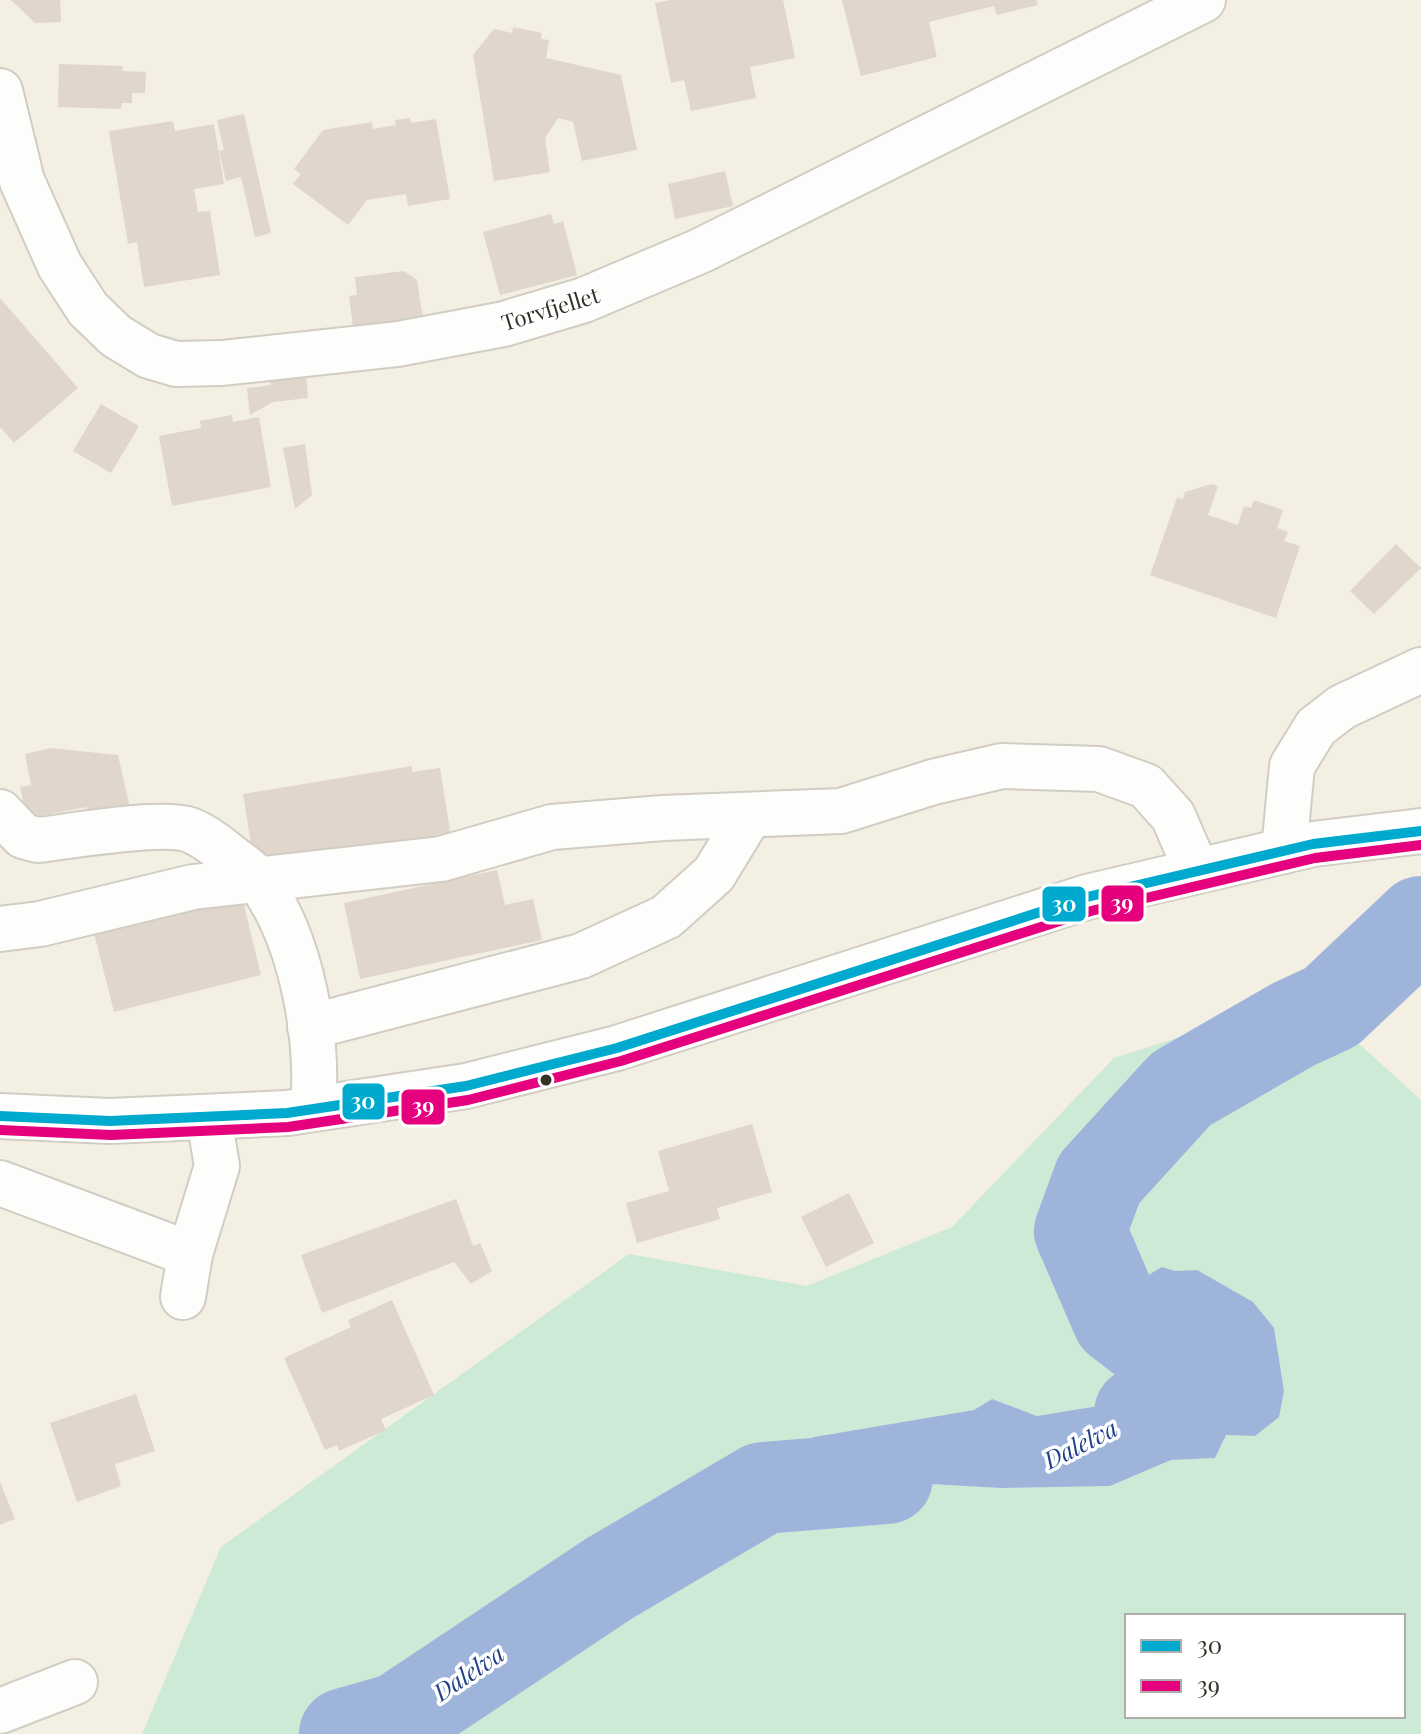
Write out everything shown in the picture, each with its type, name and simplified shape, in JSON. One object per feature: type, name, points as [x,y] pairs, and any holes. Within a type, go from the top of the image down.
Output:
[{"type":"street","name":"Torvfjellet","points":[[0,91],[22,181],[60,266],[88,309],[116,336],[149,356],[176,364],[222,363],[398,344],[504,324],[584,300],[700,251],[1203,0]]},
{"type":"street","points":[[1284,851],[1292,766],[1316,727],[1342,707],[1421,670]]},
{"type":"street","points":[[0,929],[40,924],[193,887],[441,859],[552,827],[663,818],[841,811],[933,782],[1002,766],[1099,769],[1146,786],[1173,816],[1196,869]]},
{"type":"street","points":[[0,812],[23,836],[38,840],[142,828],[188,829],[212,842],[257,878],[281,917],[296,952],[310,1027],[315,1082],[313,1109]]},
{"type":"street","points":[[310,1027],[581,956],[666,917],[714,874],[750,815]]},
{"type":"street","points":[[0,1116],[110,1121],[209,1118],[313,1109],[466,1086],[617,1048],[1087,897],[1313,844],[1418,831]]},
{"type":"street","points":[[183,1297],[190,1254],[217,1166],[209,1118]]},
{"type":"street","points":[[0,1183],[190,1254]]},
{"type":"street","points":[[0,1711],[75,1682]]},
{"type":"green space","points":[[1242,1017],[1345,1031],[1421,1100],[1421,1734],[142,1734],[221,1547],[629,1254],[807,1286],[952,1227],[1114,1058]],"holes":[[[1197,1270],[1255,1436],[1226,1434],[1215,1458],[1171,1460],[1110,1486],[1001,1488],[912,1483],[845,1504],[806,1507],[779,1514],[814,1437],[974,1410],[992,1399],[1037,1416],[1142,1399],[1146,1378],[1125,1345],[1119,1320],[1132,1301],[1175,1272]]]},
{"type":"water","points":[[1162,1267],[1175,1271],[1197,1270],[1253,1302],[1274,1328],[1284,1391],[1279,1417],[1255,1436],[1226,1435],[1215,1458],[1171,1460],[1110,1486],[1001,1488],[912,1483],[845,1504],[806,1507],[779,1514],[763,1488],[762,1467],[814,1437],[974,1410],[992,1399],[1037,1416],[1141,1399],[1146,1378],[1125,1345],[1118,1319],[1150,1274]]},
{"type":"building","points":[[11,0],[60,0],[61,22],[35,23]]},
{"type":"building","points":[[670,0],[783,0],[795,58],[750,67],[756,98],[691,111],[684,80],[671,83],[655,3]]},
{"type":"building","points":[[842,0],[1036,0],[1038,5],[997,15],[994,6],[929,22],[937,57],[861,76]]},
{"type":"building","points":[[513,27],[542,33],[541,39],[549,40],[546,58],[621,75],[637,150],[582,161],[573,122],[558,118],[545,138],[550,172],[494,181],[473,55],[494,29],[512,33]]},
{"type":"building","points":[[59,64],[123,66],[122,71],[146,72],[145,93],[132,93],[132,103],[122,103],[121,109],[58,107]]},
{"type":"building","points":[[244,114],[271,233],[255,237],[241,177],[226,181],[219,151],[224,150],[217,120]]},
{"type":"building","points":[[410,118],[411,123],[436,119],[450,199],[408,206],[406,194],[367,200],[348,225],[293,184],[301,174],[294,169],[323,130],[372,122],[373,129],[396,125],[395,120]]},
{"type":"building","points":[[173,121],[175,131],[214,124],[224,184],[194,189],[198,212],[210,211],[220,275],[144,287],[137,242],[128,244],[109,131]]},
{"type":"building","points":[[725,171],[733,206],[675,219],[668,184]]},
{"type":"building","points":[[551,214],[554,224],[563,221],[577,275],[500,295],[483,232]]},
{"type":"building","points":[[404,271],[417,280],[423,319],[353,327],[349,296],[357,295],[355,277]]},
{"type":"building","points":[[0,298],[78,388],[14,443],[0,427]]},
{"type":"building","points":[[306,374],[308,398],[273,402],[250,415],[247,388],[271,385],[270,378]]},
{"type":"building","points":[[101,404],[139,426],[111,473],[73,451]]},
{"type":"building","points":[[232,415],[233,422],[259,417],[271,487],[172,506],[159,436],[201,428],[200,421]]},
{"type":"building","points":[[305,444],[312,495],[295,509],[283,448]]},
{"type":"building","points":[[1211,484],[1218,486],[1208,515],[1238,525],[1244,506],[1251,508],[1254,500],[1283,510],[1277,528],[1288,532],[1284,541],[1300,546],[1276,618],[1150,575],[1177,498],[1183,499],[1185,492]]},
{"type":"building","points":[[1396,544],[1421,568],[1374,614],[1350,591]]},
{"type":"building","points":[[51,748],[118,755],[130,808],[89,817],[87,807],[27,818],[20,787],[31,785],[25,754]]},
{"type":"building","points":[[412,766],[412,772],[440,768],[451,837],[255,869],[243,794]]},
{"type":"building","points":[[497,870],[505,905],[533,899],[542,940],[360,979],[344,903]]},
{"type":"building","points":[[240,889],[261,975],[114,1012],[92,925]]},
{"type":"building","points":[[752,1124],[772,1192],[717,1208],[720,1219],[637,1243],[626,1203],[669,1191],[658,1151]]},
{"type":"building","points":[[849,1193],[874,1243],[826,1267],[801,1217]]},
{"type":"building","points":[[456,1199],[473,1246],[480,1243],[492,1271],[471,1284],[454,1262],[322,1313],[301,1255]]},
{"type":"building","points":[[392,1300],[434,1395],[381,1419],[386,1430],[339,1451],[337,1445],[325,1450],[284,1358],[351,1327],[348,1320]]},
{"type":"building","points":[[136,1394],[155,1451],[115,1464],[121,1486],[77,1502],[50,1423]]},
{"type":"building","points":[[0,1482],[15,1519],[0,1525]]},
{"type":"waterway","name":"Dalelva","points":[[1140,1413],[1164,1401],[1161,1352],[1118,1319],[1080,1231],[1099,1179],[1181,1089],[1294,1024],[1331,1007],[1421,922]]},
{"type":"waterway","name":"Dalelva","points":[[345,1734],[398,1719],[610,1578],[763,1488],[887,1478]]},
{"type":"transit line","name":"30","points":[[0,1116],[110,1121],[287,1113],[466,1086],[617,1048],[1087,897],[1313,844],[1421,831]]},
{"type":"transit line","name":"39","points":[[0,1130],[111,1135],[288,1127],[468,1100],[621,1061],[1091,911],[1315,858],[1421,845]]}]
